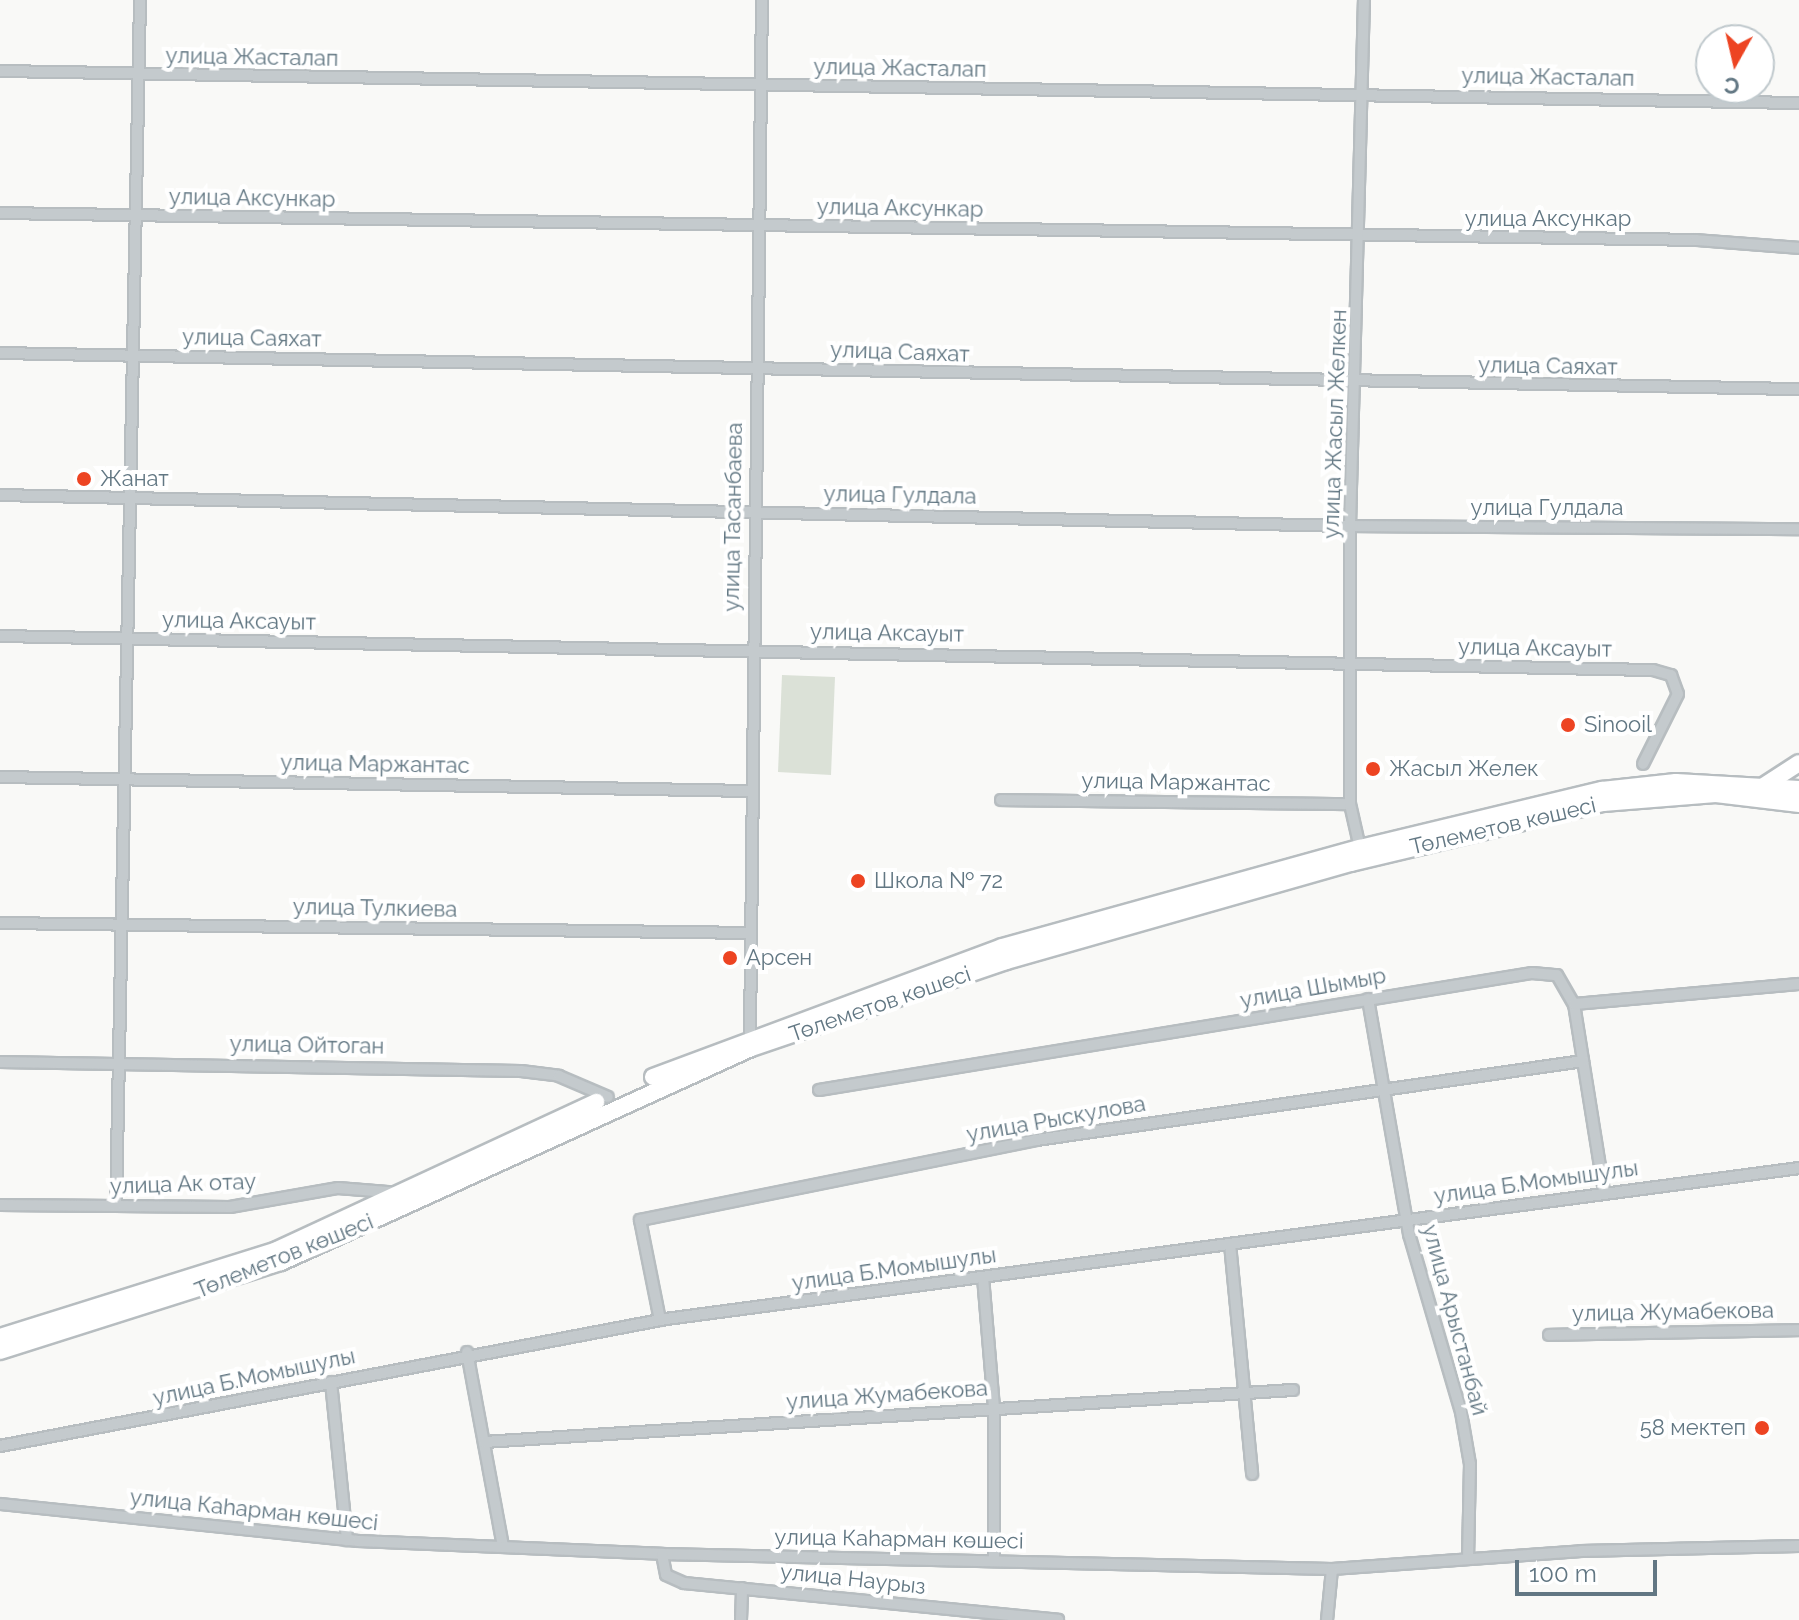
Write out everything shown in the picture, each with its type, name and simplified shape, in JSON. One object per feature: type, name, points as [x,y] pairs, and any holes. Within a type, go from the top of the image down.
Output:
[{"type":"main road","points":[[1765,785],[1799,763]]},
{"type":"main road","name":"Төлеметов көшесі","points":[[0,1351],[267,1267],[608,1097],[750,1035],[1031,938],[1360,848],[1602,790],[1676,782],[1799,789]]},
{"type":"main road","name":"Төлеметов көшесі","points":[[0,1337],[238,1265],[404,1198],[751,1048],[1079,939],[1603,803],[1716,794],[1799,804]]},
{"type":"street","points":[[116,1206],[127,780],[140,0]]},
{"type":"street","name":"улица Тасанбаева","points":[[750,1035],[750,651],[762,0]]},
{"type":"street","name":"улица Жасыл Желкен","points":[[1360,848],[1350,804],[1350,526],[1361,239],[1364,0]]},
{"type":"street","name":"улица Жасталап","points":[[0,71],[1799,103]]},
{"type":"street","name":"улица Аксункар","points":[[0,213],[758,225],[1361,239],[1696,240],[1799,248]]},
{"type":"street","name":"улица Саяхат","points":[[0,353],[1356,384],[1799,389]]},
{"type":"street","name":"улица Гулдала","points":[[0,495],[1350,526],[1799,529]]},
{"type":"street","name":"улица Аксауыт","points":[[0,636],[1351,663],[1671,675],[1679,683],[1675,710],[1643,764]]},
{"type":"street","name":"улица Маржантас","points":[[0,777],[750,791]]},
{"type":"street","name":"улица Маржантас","points":[[1001,800],[1350,804]]},
{"type":"street","name":"улица Тулкиева","points":[[0,923],[750,933]]},
{"type":"street","name":"улица Шымыр","points":[[819,1090],[1549,972],[1574,1004]]},
{"type":"street","points":[[1604,1192],[1574,1004],[1799,984]]},
{"type":"street","name":"улица Арыстанбай","points":[[1368,999],[1408,1220],[1461,1412],[1470,1464],[1468,1559]]},
{"type":"street","name":"улица Рыскулова","points":[[660,1320],[640,1220],[1036,1140],[1583,1061]]},
{"type":"street","name":"улица Ойтоган","points":[[0,1062],[521,1071],[559,1076],[608,1097]]},
{"type":"street","name":"улица Б.Момышулы","points":[[0,1446],[331,1382],[467,1352],[660,1320],[1799,1168]]},
{"type":"street","name":"улица Ак отау","points":[[0,1205],[230,1207],[338,1188],[404,1198]]},
{"type":"street","points":[[1230,1244],[1252,1474]]},
{"type":"street","points":[[983,1277],[994,1408],[994,1561]]},
{"type":"street","name":"улица Жумабекова","points":[[1549,1335],[1799,1330]]},
{"type":"street","points":[[467,1352],[503,1547]]},
{"type":"street","points":[[331,1382],[347,1540]]},
{"type":"street","name":"улица Жумабекова","points":[[484,1442],[1293,1390]]},
{"type":"street","name":"улица Каһарман көшесі","points":[[0,1504],[347,1540],[662,1554],[1332,1569],[1468,1559],[1799,1546]]},
{"type":"street","name":"улица Наурыз","points":[[662,1554],[666,1575],[675,1579],[1058,1620]]},
{"type":"street","points":[[1327,1620],[1332,1569]]},
{"type":"street","points":[[741,1620],[742,1588]]},
{"type":"shaded area","points":[[782,675],[835,677],[831,775],[778,772]]},
{"type":"place","name":"Жанат","points":[[84,479]]},
{"type":"place","name":"Sinooil","points":[[1568,725]]},
{"type":"place","name":"Жасыл Желек","points":[[1373,769]]},
{"type":"place","name":"Школа № 72","points":[[858,881]]},
{"type":"place","name":"Арсен","points":[[730,958]]},
{"type":"place","name":"58 мектеп","points":[[1762,1428]]}]
